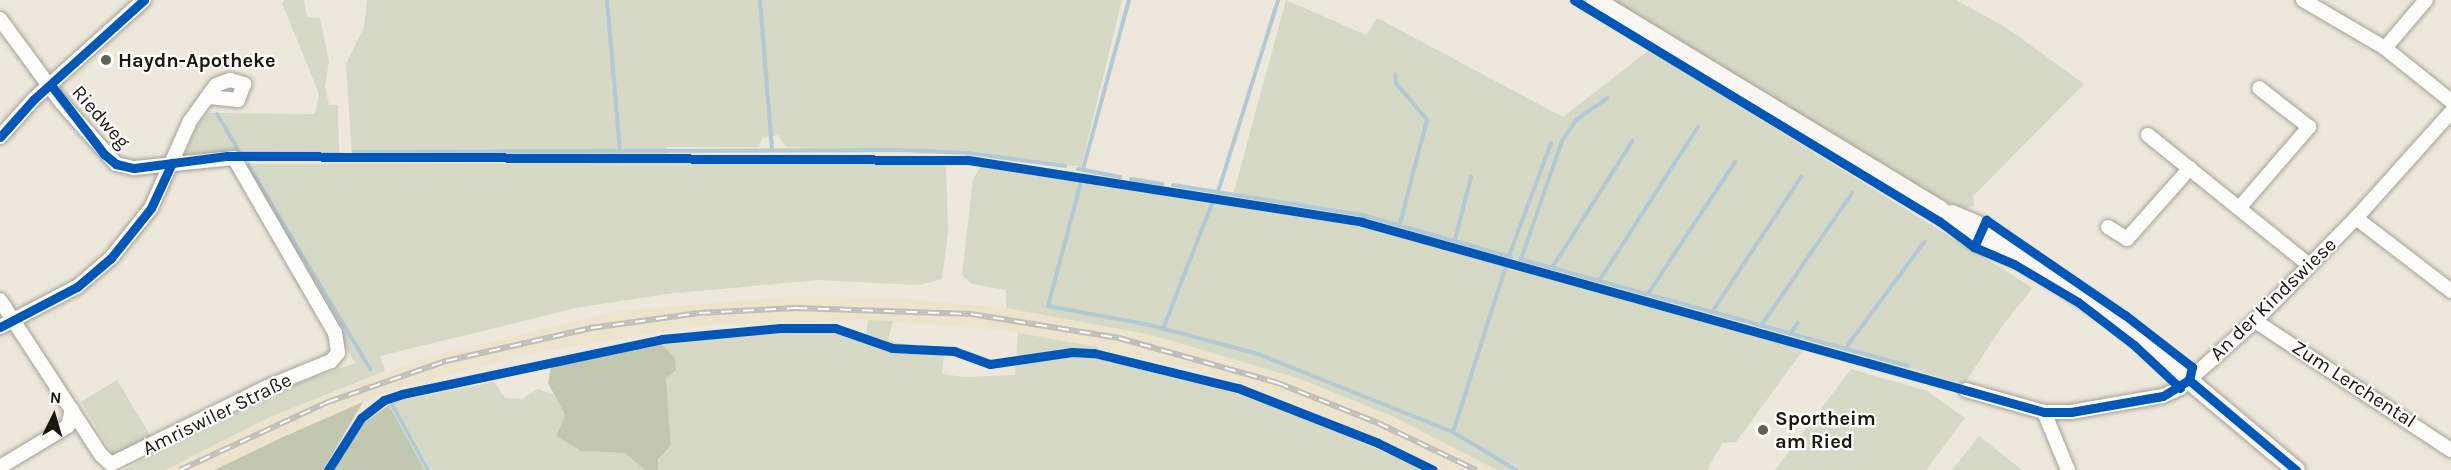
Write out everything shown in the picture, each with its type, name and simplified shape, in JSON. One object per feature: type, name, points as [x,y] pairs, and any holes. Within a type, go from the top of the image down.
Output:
[{"type":"street","points":[[53,89],[144,0]]},
{"type":"street","points":[[0,137],[156,0]]},
{"type":"street","points":[[1595,0],[1939,209],[1976,241],[2026,261],[2117,320],[2296,470]]},
{"type":"street","points":[[2303,0],[2385,48],[2451,101]]},
{"type":"street","points":[[2385,48],[2426,0]]},
{"type":"street","points":[[0,19],[53,89]]},
{"type":"street","points":[[2240,207],[2309,127],[2259,88]]},
{"type":"street","name":"Riedweg","points":[[53,89],[116,164],[134,168],[234,158],[334,333],[338,353]]},
{"type":"street","points":[[0,327],[77,287],[111,258],[151,208],[190,122],[209,97]]},
{"type":"street","name":"An der Kindswiese","points":[[1966,390],[2044,412],[2071,412],[2163,396],[2189,380],[2255,321],[2356,218],[2451,112]]},
{"type":"street","points":[[2148,135],[2309,265]]},
{"type":"street","points":[[2108,228],[2127,239],[2190,168]]},
{"type":"street","points":[[2356,218],[2451,291]]},
{"type":"street","name":"Amriswiler Straße","points":[[0,300],[100,455],[111,464],[118,463],[267,387],[331,361],[338,353]]},
{"type":"street","name":"Zum Lerchental","points":[[2255,321],[2451,450]]},
{"type":"street","points":[[0,467],[68,426],[72,409]]},
{"type":"street","points":[[2044,412],[2068,470]]},
{"type":"shaded area","points":[[797,296],[898,298],[1006,308],[1152,335],[1300,379],[1394,417],[1497,470],[1446,470],[1292,402],[1196,370],[1003,330],[868,320],[704,325],[532,353],[394,389],[214,470],[165,470],[270,417],[427,357],[617,311]]},
{"type":"green space","points":[[284,0],[304,0],[307,17],[320,18],[329,61],[325,87],[329,105],[338,105],[339,154],[238,156],[235,150],[184,156],[199,122],[209,113],[315,114],[319,94],[282,3]]},
{"type":"green space","points":[[367,0],[1122,0],[1081,167],[971,151],[786,147],[778,135],[762,138],[759,147],[667,147],[667,156],[352,155],[346,64],[364,27]]},
{"type":"green space","points":[[1286,0],[1366,35],[1377,18],[1563,117],[1649,50],[2033,288],[2005,322],[1964,384],[1362,217],[1233,195]]},
{"type":"green space","points":[[1608,0],[1956,0],[2007,28],[2084,84],[1973,196],[1974,206],[1965,208],[1947,203],[1895,174]]},
{"type":"green space","points":[[244,164],[946,165],[948,232],[942,279],[919,285],[818,280],[666,294],[576,308],[380,356],[385,371],[270,417],[165,470],[124,470],[270,394],[355,363]]},
{"type":"green space","points":[[981,166],[1360,225],[1804,349],[1736,442],[1723,443],[1707,470],[1497,470],[1394,417],[1300,379],[1152,335],[1006,308],[1006,290],[972,284],[962,275],[973,179]]},
{"type":"green space","points":[[868,320],[893,321],[888,339],[896,343],[945,347],[942,374],[964,377],[1015,375],[1018,333],[1098,347],[1101,357],[1267,402],[1426,470],[658,470],[658,461],[671,444],[666,378],[675,358],[661,343],[815,331],[866,334]]},
{"type":"green space","points":[[661,343],[675,358],[676,370],[666,378],[671,445],[658,460],[658,470],[645,470],[625,453],[581,451],[556,436],[565,415],[548,383],[551,366]]},
{"type":"green space","points":[[1851,369],[1927,391],[1965,418],[1926,470],[1775,470]]},
{"type":"green space","points":[[117,380],[151,437],[115,458],[81,402]]},
{"type":"green space","points":[[494,382],[505,398],[522,399],[538,389],[554,395],[565,415],[556,435],[581,451],[625,453],[645,470],[431,470],[392,402]]},
{"type":"green space","points":[[363,402],[323,470],[214,470],[281,438]]},
{"type":"green space","points":[[389,405],[425,470],[333,470],[364,423]]},
{"type":"green space","points":[[1979,436],[2022,470],[1952,470]]},
{"type":"waterway","points":[[607,0],[620,151]]},
{"type":"waterway","points":[[760,0],[772,149]]},
{"type":"waterway","points":[[1083,169],[1129,0]]},
{"type":"waterway","points":[[1218,192],[1278,0]]},
{"type":"waterway","points":[[1395,74],[1396,83],[1427,120],[1400,224]]},
{"type":"waterway","points":[[1521,259],[1562,141],[1576,120],[1607,98]]},
{"type":"waterway","points":[[217,114],[240,153],[339,154]]},
{"type":"waterway","points":[[1599,281],[1698,127]]},
{"type":"waterway","points":[[1552,268],[1633,140]]},
{"type":"waterway","points":[[1509,256],[1551,143]]},
{"type":"waterway","points":[[354,152],[896,150],[969,153],[1065,166]]},
{"type":"waterway","points":[[1648,294],[1735,162]]},
{"type":"waterway","points":[[248,165],[370,369]]},
{"type":"waterway","points":[[1078,169],[1120,177]]},
{"type":"waterway","points":[[1455,240],[1471,177]]},
{"type":"waterway","points":[[1712,312],[1801,177]]},
{"type":"waterway","points":[[1131,179],[1163,184]]},
{"type":"waterway","points":[[1081,182],[1048,306],[1150,325],[1258,354],[1453,432],[1516,470]]},
{"type":"waterway","points":[[1173,185],[1362,215],[1511,257]]},
{"type":"waterway","points":[[1761,326],[1852,193]]},
{"type":"waterway","points":[[1163,329],[1213,201]]},
{"type":"waterway","points":[[1845,349],[1925,241]]},
{"type":"waterway","points":[[1520,259],[1908,366]]},
{"type":"waterway","points":[[1453,432],[1506,266]]},
{"type":"waterway","points":[[1790,334],[1798,323]]},
{"type":"waterway","points":[[392,405],[428,470]]},
{"type":"railway","points":[[180,470],[328,402],[446,361],[591,328],[699,313],[796,308],[971,314],[1119,338],[1278,383],[1378,423],[1476,470]]},
{"type":"cycle path","points":[[0,137],[34,99],[144,0]]},
{"type":"cycle path","points":[[1574,0],[1939,221],[1974,247],[2014,264],[2078,302],[2134,345],[2180,388]]},
{"type":"cycle path","points":[[51,85],[104,154],[116,164],[134,168],[227,156],[968,160],[1362,222],[2044,412],[2071,412],[2163,396],[2189,380]]},
{"type":"cycle path","points":[[0,327],[77,287],[111,258],[151,208],[172,163]]},
{"type":"cycle path","points":[[1974,247],[1986,220],[2125,315],[2192,367],[2189,380]]},
{"type":"cycle path","points":[[328,470],[361,418],[384,400],[402,394],[662,339],[780,328],[835,328],[892,348],[954,351],[990,364],[1072,352],[1094,353],[1238,388],[1378,443],[1433,470]]},
{"type":"cycle path","points":[[2189,380],[2296,470]]},
{"type":"place","name":"Haydn-Apotheke","points":[[106,60]]},
{"type":"place","name":"Sportheim am Ried","points":[[1763,430]]}]
